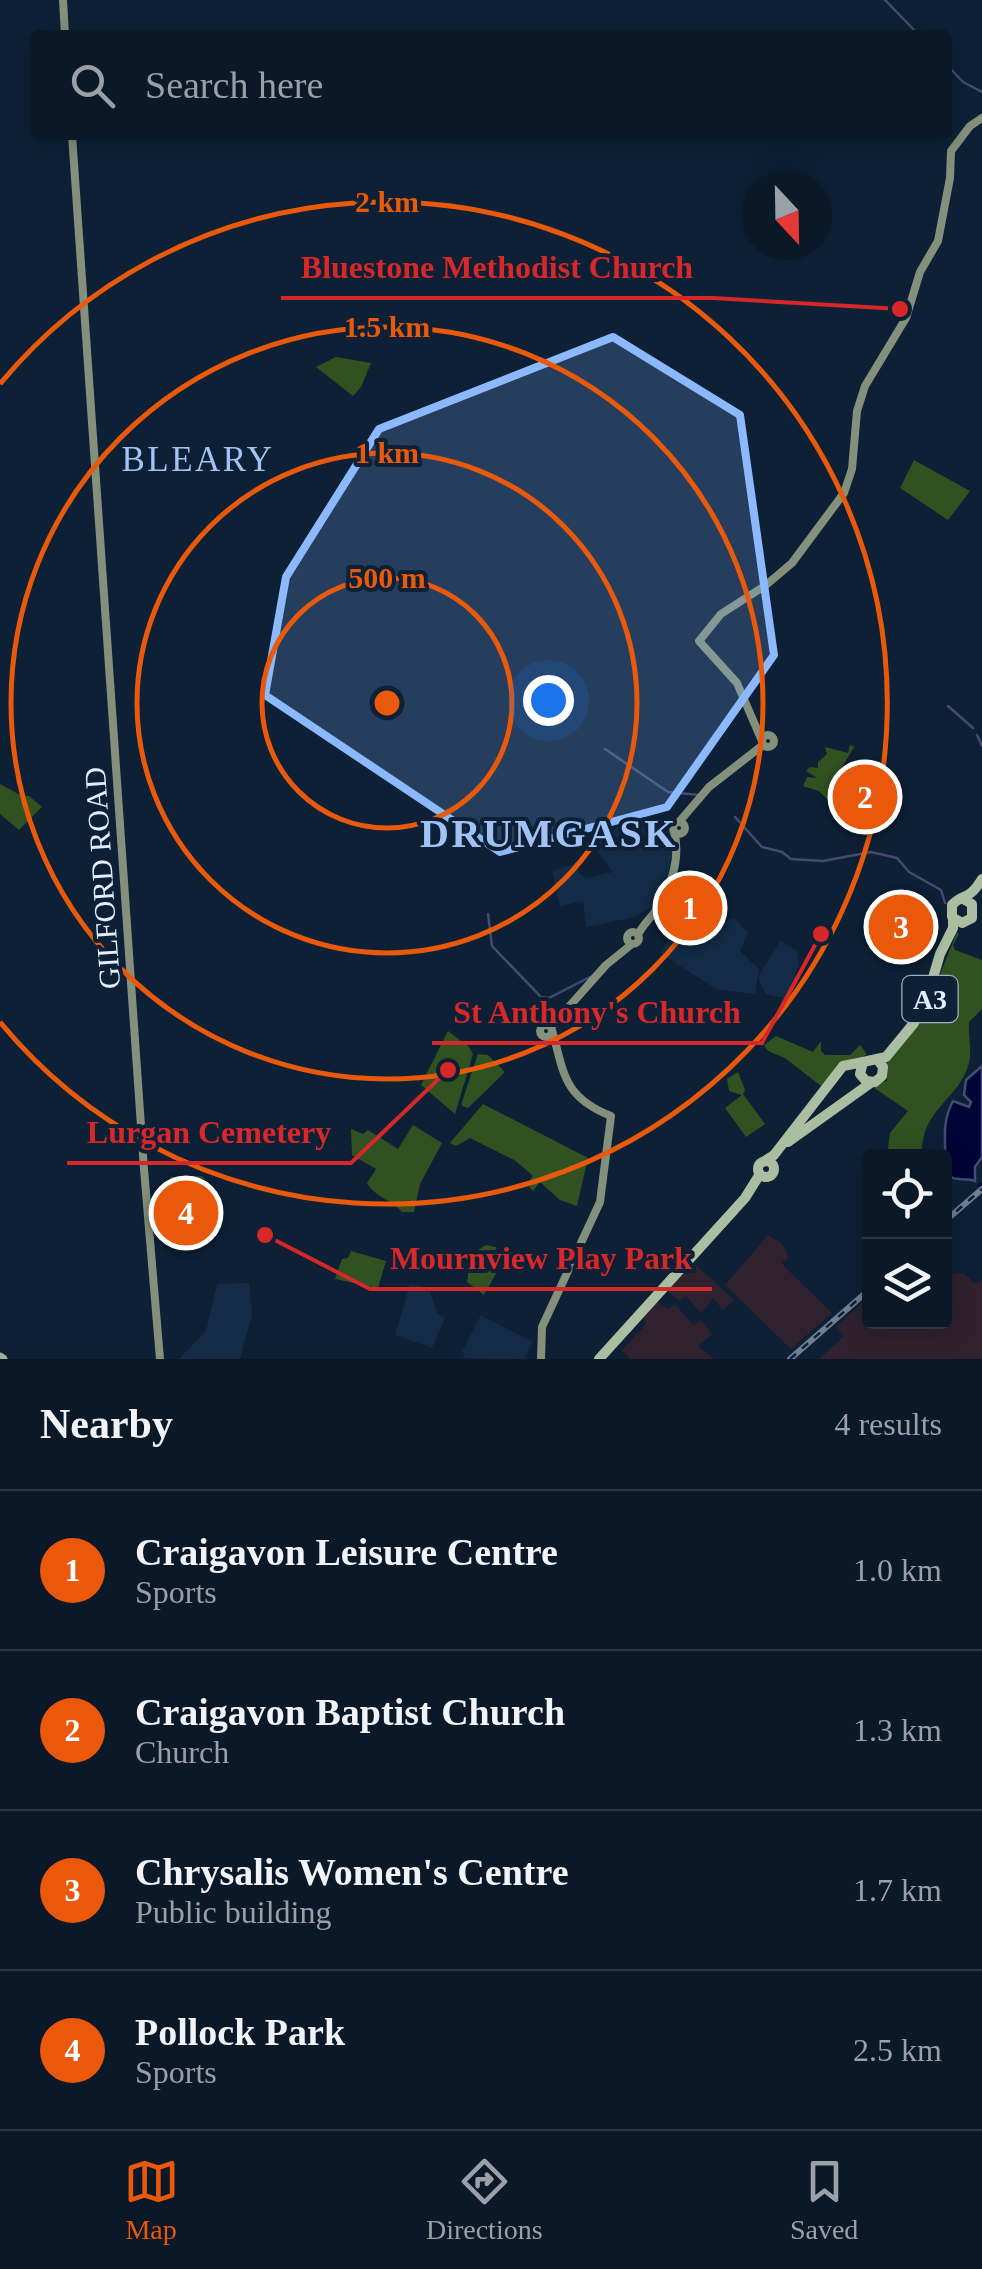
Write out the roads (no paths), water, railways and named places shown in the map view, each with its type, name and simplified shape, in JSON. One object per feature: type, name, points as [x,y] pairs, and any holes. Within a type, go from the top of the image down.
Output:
[{"type":"highway","name":"A3","points":[[880,1063],[921,1019],[958,920],[952,905],[972,895],[982,882]]},
{"type":"highway","name":"A3","points":[[958,920],[972,918],[982,882]]},
{"type":"highway","points":[[963,899],[974,907]]},
{"type":"highway","name":"A3","points":[[764,1172],[843,1066],[869,1058],[880,1063]]},
{"type":"highway","points":[[863,1062],[862,1076],[872,1082]]},
{"type":"highway","name":"A3","points":[[599,1359],[709,1238],[788,1141],[882,1076],[880,1063]]},
{"type":"main road","points":[[63,0],[65,30]]},
{"type":"main road","points":[[541,1359],[542,1327],[600,1202],[611,1116],[591,1107],[572,1090],[560,1068],[551,1030],[661,903],[670,884],[680,828],[698,798],[756,753],[763,740],[737,683],[699,642],[721,614],[792,563],[840,500],[852,469],[859,402],[870,375],[885,357],[906,318],[920,272],[938,241],[951,151],[970,126],[982,118]]},
{"type":"main road","name":"GILFORD ROAD","points":[[72,140],[160,1359]]},
{"type":"waterway","points":[[885,0],[914,30]]},
{"type":"waterway","points":[[952,70],[963,82],[982,92]]},
{"type":"waterway","points":[[948,706],[973,728]]},
{"type":"waterway","points":[[977,735],[982,746]]},
{"type":"waterway","points":[[605,749],[668,792],[699,795]]},
{"type":"waterway","points":[[735,817],[762,847],[782,852],[791,859],[823,861],[871,852],[897,858],[909,872],[941,890],[945,903]]},
{"type":"waterway","points":[[488,914],[492,946],[541,997],[549,998],[590,977]]},
{"type":"railway","points":[[952,1215],[982,1189]]},
{"type":"railway","points":[[790,1359],[862,1296]]},
{"type":"place","name":"Bluestone Methodist Church","points":[[900,309]]},
{"type":"place","name":"Craigavon Baptist Church","points":[[865,797]]},
{"type":"place","name":"Craigavon Leisure Centre","points":[[690,908]]},
{"type":"place","name":"Chrysalis Women's Centre","points":[[901,927]]},
{"type":"place","name":"St Anthony's Church","points":[[821,934]]},
{"type":"place","name":"Lurgan Cemetery","points":[[448,1070]]},
{"type":"place","name":"Pollock Park","points":[[186,1213]]},
{"type":"place","name":"Mournview Play Park","points":[[265,1235]]},
{"type":"district","name":"BLEARY","points":[[198,459]]},
{"type":"district","name":"DRUMGASK","points":[[549,833]]}]
